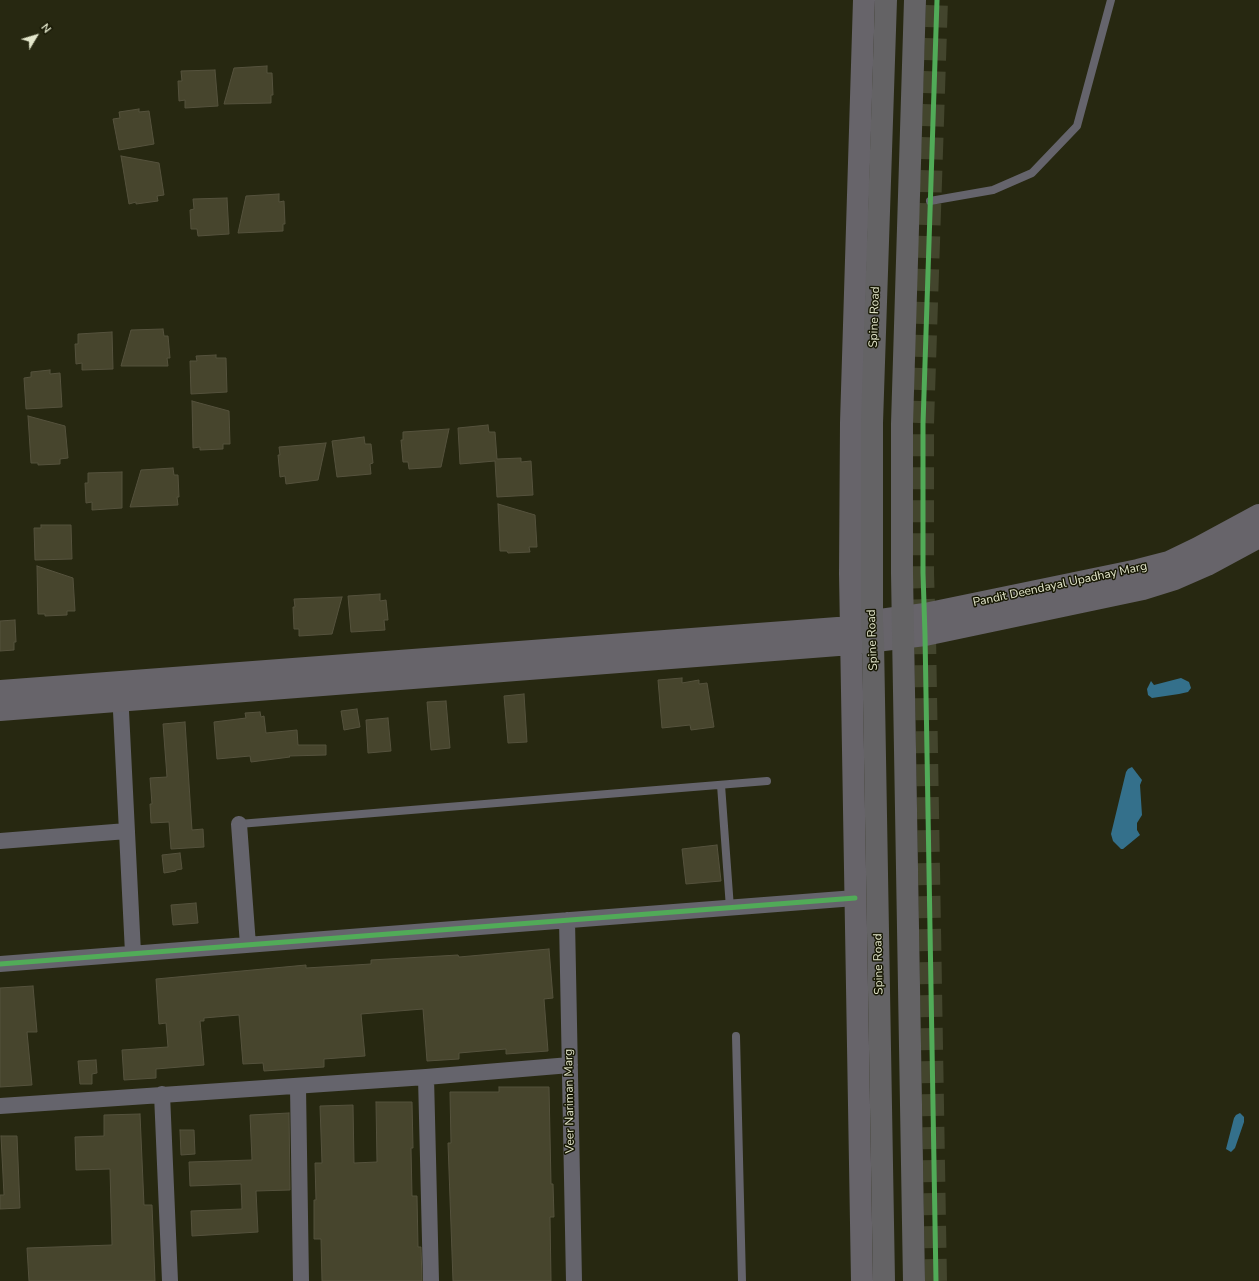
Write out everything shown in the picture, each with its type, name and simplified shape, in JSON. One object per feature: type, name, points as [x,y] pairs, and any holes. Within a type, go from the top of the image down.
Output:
[{"type":"main road","name":"Spine Road","points":[[864,0],[851,415],[862,633],[884,1281]]},
{"type":"main road","name":"Spine Road","points":[[862,1281],[855,898],[862,633],[873,408],[886,0]]},
{"type":"main road","points":[[914,1281],[902,627],[902,424],[915,0]]},
{"type":"main road","name":"Pandit Deendayal Upadhay Marg","points":[[120,691],[862,633],[902,627],[1169,562],[1259,516]]},
{"type":"main road","name":"Pandit Deendayal Upadhay Marg","points":[[902,627],[925,634],[1143,589],[1175,580],[1207,565],[1259,537]]},
{"type":"main road","points":[[0,691],[120,691]]},
{"type":"main road","points":[[0,710],[120,691]]},
{"type":"street","points":[[120,691],[133,953]]},
{"type":"street","points":[[238,824],[248,945]]},
{"type":"street","points":[[0,841],[127,831]]},
{"type":"street","points":[[0,964],[855,898]]},
{"type":"street","name":"Veer Nariman Marg","points":[[567,920],[574,1281]]},
{"type":"street","points":[[0,1106],[426,1077],[570,1065]]},
{"type":"street","points":[[426,1077],[431,1281]]},
{"type":"street","points":[[298,1086],[301,1281]]},
{"type":"street","points":[[162,1094],[170,1281]]},
{"type":"lane","points":[[930,201],[993,190],[1032,173],[1077,126],[1111,0]]},
{"type":"lane","points":[[238,824],[767,781]]},
{"type":"lane","points":[[721,785],[730,908]]},
{"type":"lane","points":[[736,1036],[742,1281]]},
{"type":"water","points":[[1181,678],[1189,682],[1191,688],[1188,692],[1152,698],[1148,695],[1147,689],[1151,681],[1154,685]]},
{"type":"water","points":[[1132,767],[1142,780],[1140,785],[1142,815],[1137,823],[1137,830],[1140,835],[1121,849],[1113,841],[1111,834],[1126,772]]},
{"type":"water","points":[[1240,1113],[1244,1117],[1244,1122],[1235,1148],[1231,1152],[1226,1149],[1234,1118]]},
{"type":"building","points":[[267,66],[267,73],[272,73],[273,95],[271,95],[271,103],[224,104],[234,68]]},
{"type":"building","points":[[215,70],[218,106],[185,108],[185,100],[179,101],[178,81],[182,81],[181,71]]},
{"type":"building","points":[[139,109],[139,112],[149,111],[154,144],[119,150],[113,119],[120,118],[119,112]]},
{"type":"building","points":[[121,156],[159,163],[164,195],[157,196],[158,201],[136,204],[136,202],[129,204]]},
{"type":"building","points":[[279,194],[279,202],[284,201],[285,224],[283,224],[283,231],[238,233],[246,196]]},
{"type":"building","points":[[227,198],[229,234],[198,236],[197,229],[191,229],[190,210],[194,209],[193,199]]},
{"type":"building","points":[[163,329],[164,336],[168,336],[170,358],[167,358],[168,366],[121,366],[131,330]]},
{"type":"building","points":[[112,332],[113,369],[82,370],[82,363],[76,364],[75,344],[78,344],[78,334]]},
{"type":"building","points":[[216,355],[216,358],[226,358],[227,392],[191,394],[190,361],[197,361],[196,356]]},
{"type":"building","points":[[50,370],[50,374],[60,373],[62,407],[26,409],[24,378],[31,377],[31,372]]},
{"type":"building","points":[[192,401],[229,411],[230,444],[223,444],[223,449],[200,450],[200,447],[193,448]]},
{"type":"building","points":[[28,416],[65,426],[68,458],[60,459],[60,464],[38,465],[38,463],[31,463]]},
{"type":"building","points":[[488,425],[489,432],[495,432],[497,459],[521,458],[521,462],[531,461],[533,495],[497,497],[495,461],[460,464],[458,428]]},
{"type":"building","points":[[449,429],[441,467],[409,469],[408,462],[403,462],[401,440],[403,440],[403,432]]},
{"type":"building","points":[[364,437],[365,444],[371,444],[373,463],[370,464],[371,474],[337,477],[332,441]]},
{"type":"building","points":[[326,443],[318,480],[286,484],[285,476],[280,477],[278,455],[280,455],[279,447]]},
{"type":"building","points":[[173,468],[174,475],[178,475],[178,505],[130,507],[141,470]]},
{"type":"building","points":[[122,472],[122,508],[92,510],[92,502],[86,503],[85,483],[88,483],[88,473]]},
{"type":"building","points":[[498,504],[535,515],[537,547],[529,547],[530,552],[508,553],[507,551],[500,551]]},
{"type":"building","points":[[41,525],[71,525],[72,559],[35,560],[34,528],[41,528]]},
{"type":"building","points":[[37,566],[73,578],[75,611],[67,611],[67,615],[45,616],[45,614],[38,614]]},
{"type":"building","points":[[380,594],[380,601],[386,600],[388,620],[384,620],[385,630],[351,632],[348,596]]},
{"type":"building","points":[[342,597],[332,634],[299,636],[299,629],[294,629],[294,599]]},
{"type":"building","points":[[15,620],[16,642],[14,642],[14,650],[0,651],[0,621]]},
{"type":"building","points":[[682,678],[682,683],[699,680],[699,684],[707,683],[714,727],[691,730],[690,725],[662,728],[658,680]]},
{"type":"building","points":[[524,694],[527,742],[508,743],[504,696]]},
{"type":"building","points":[[446,701],[450,748],[431,750],[427,702]]},
{"type":"building","points":[[357,709],[360,727],[344,730],[341,711]]},
{"type":"building","points":[[260,712],[261,717],[264,716],[266,733],[297,730],[298,745],[326,745],[326,755],[289,756],[290,757],[251,762],[250,756],[217,759],[214,722],[246,718],[245,713]]},
{"type":"building","points":[[388,718],[391,751],[368,753],[366,720]]},
{"type":"building","points":[[185,722],[192,830],[203,829],[204,847],[171,849],[169,822],[151,823],[150,804],[152,804],[150,778],[167,777],[163,724]]},
{"type":"building","points":[[717,845],[721,881],[686,884],[682,849]]},
{"type":"building","points":[[180,853],[182,869],[164,873],[162,855]]},
{"type":"building","points":[[196,903],[198,923],[173,925],[171,905]]},
{"type":"building","points":[[549,949],[553,998],[544,999],[548,1051],[506,1054],[506,1049],[459,1053],[459,1059],[427,1061],[423,1009],[361,1014],[365,1056],[324,1059],[324,1067],[264,1071],[263,1063],[243,1064],[239,1015],[204,1018],[204,1021],[200,1021],[204,1065],[156,1069],[156,1078],[124,1080],[122,1050],[168,1047],[166,1023],[159,1024],[156,979],[306,965],[306,968],[371,964],[371,960],[458,955],[459,957]]},
{"type":"building","points":[[33,986],[37,1032],[27,1032],[32,1085],[0,1087],[0,988]]},
{"type":"building","points":[[96,1060],[97,1073],[92,1074],[92,1084],[80,1084],[78,1061]]},
{"type":"building","points":[[499,1087],[549,1087],[551,1184],[553,1184],[554,1217],[550,1217],[551,1281],[453,1281],[448,1143],[451,1143],[450,1092],[499,1092]]},
{"type":"building","points":[[376,1102],[412,1102],[412,1196],[417,1196],[418,1247],[421,1247],[422,1281],[322,1281],[321,1239],[314,1239],[314,1200],[316,1200],[315,1163],[322,1163],[320,1106],[353,1105],[354,1163],[377,1162]]},
{"type":"building","points":[[289,1113],[290,1190],[256,1191],[258,1232],[192,1236],[191,1211],[242,1209],[241,1184],[190,1186],[189,1162],[252,1160],[250,1115]]},
{"type":"building","points":[[140,1114],[144,1205],[152,1205],[155,1281],[29,1281],[27,1248],[112,1245],[110,1169],[76,1170],[75,1137],[104,1136],[104,1115]]},
{"type":"building","points":[[180,1130],[194,1130],[195,1154],[181,1155]]},
{"type":"building","points":[[1,1136],[17,1136],[20,1208],[0,1209],[0,1195],[4,1195]]},
{"type":"tunnel","points":[[936,1281],[923,573],[923,424],[937,0]]},
{"type":"cycle path","points":[[936,1281],[923,573],[923,424],[937,0]]},
{"type":"cycle path","points":[[0,964],[855,898]]}]
